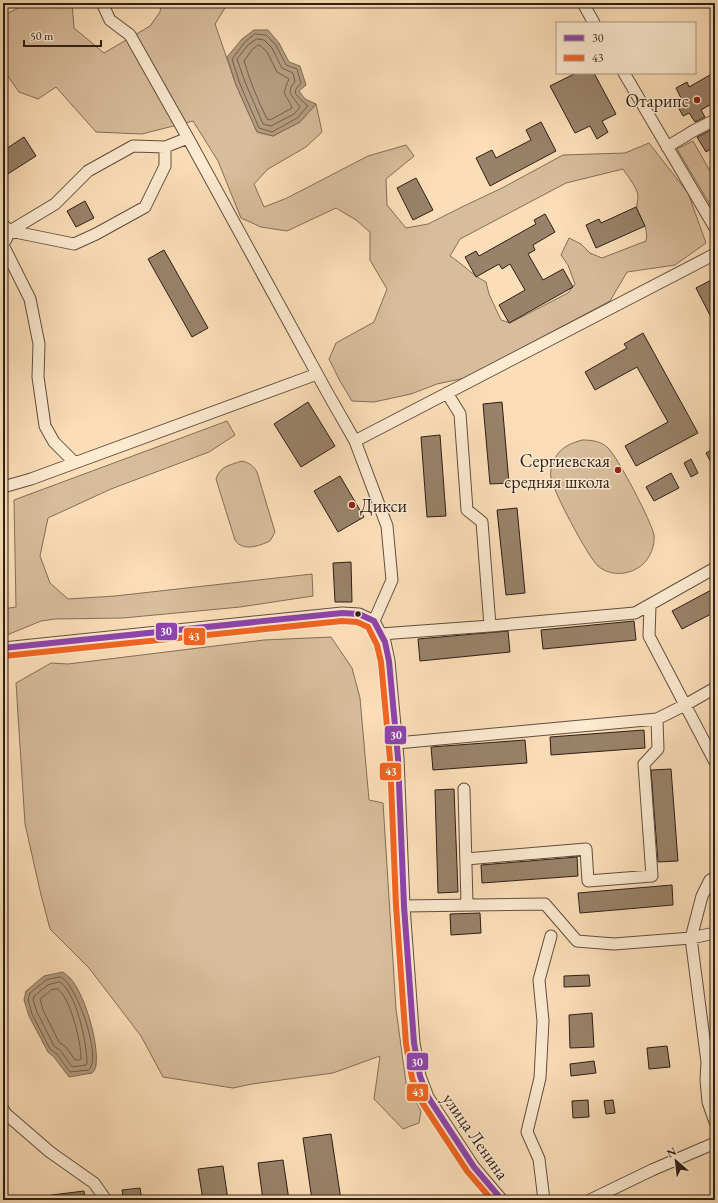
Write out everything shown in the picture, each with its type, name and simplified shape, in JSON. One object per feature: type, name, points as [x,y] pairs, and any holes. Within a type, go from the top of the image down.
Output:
[{"type":"street","points":[[3,648],[342,613],[360,614],[374,621],[392,580],[387,526],[355,441],[130,34],[110,20],[102,3]]},
{"type":"street","points":[[583,3],[593,22]]},
{"type":"street","points":[[625,74],[715,228]]},
{"type":"street","points":[[668,147],[695,130],[715,120]]},
{"type":"street","points":[[7,228],[55,204],[88,170],[133,146],[165,147],[188,138]]},
{"type":"street","points":[[7,228],[74,244],[96,234],[145,206],[165,166],[165,147]]},
{"type":"street","points":[[7,228],[3,245],[30,299],[39,344],[38,377],[45,426],[54,442],[75,463]]},
{"type":"street","points":[[355,441],[715,254]]},
{"type":"street","points":[[3,487],[31,479],[317,374]]},
{"type":"street","points":[[447,393],[460,414],[467,510],[482,522],[490,626]]},
{"type":"street","points":[[381,634],[635,613],[715,568]]},
{"type":"street","points":[[650,604],[649,636],[715,762]]},
{"type":"street","name":"улица Ленина","points":[[374,621],[385,642],[389,661],[397,743],[404,906],[414,1042],[420,1076],[428,1097],[474,1167],[502,1200]]},
{"type":"street","points":[[397,743],[657,718],[685,705],[715,688]]},
{"type":"street","points":[[466,858],[586,849],[588,881],[652,876],[644,764],[658,749],[657,718]]},
{"type":"street","points":[[464,789],[467,904]]},
{"type":"street","points":[[715,878],[710,880],[702,896],[691,938],[707,1062],[706,1080],[708,1102],[715,1122]]},
{"type":"street","points":[[404,906],[545,904],[577,941],[614,944],[691,938],[715,933]]},
{"type":"street","points":[[544,1200],[539,1159],[528,1132],[540,1078],[543,1021],[539,980],[552,936]]},
{"type":"street","points":[[3,1109],[6,1114],[50,1152],[94,1183],[106,1200]]},
{"type":"street","points":[[590,1200],[652,1170],[715,1143]]},
{"type":"shaded area","points":[[27,3],[72,3],[74,28],[104,53],[150,26],[160,12],[161,3],[228,3],[215,24],[236,85],[257,132],[273,136],[300,122],[316,104],[322,132],[306,147],[268,169],[254,184],[264,207],[287,198],[368,156],[406,145],[414,156],[386,179],[387,205],[406,228],[428,224],[502,188],[563,155],[625,153],[649,143],[688,193],[706,243],[675,265],[627,272],[610,301],[465,378],[437,384],[411,394],[374,402],[352,401],[329,359],[336,343],[374,322],[387,289],[370,260],[370,232],[356,220],[336,208],[287,231],[261,227],[241,218],[218,161],[193,121],[142,134],[96,132],[56,87],[38,99],[19,92],[5,72],[3,73],[3,16]],"holes":[[[623,169],[634,186],[638,196],[637,209],[646,228],[646,241],[602,258],[590,253],[581,244],[569,238],[561,255],[568,265],[575,284],[568,293],[510,323],[501,320],[489,294],[486,282],[450,256],[460,239],[566,183]]]},
{"type":"shaded area","points":[[693,141],[715,180],[715,213],[677,149]]},
{"type":"shaded area","points":[[227,421],[235,435],[209,452],[111,489],[48,518],[40,556],[50,583],[68,599],[115,596],[312,574],[313,596],[240,607],[123,618],[55,619],[41,621],[7,635],[3,635],[3,609],[16,607],[14,500]]},
{"type":"shaded area","points":[[582,440],[601,443],[612,453],[634,490],[652,528],[654,543],[651,552],[642,565],[632,571],[626,573],[614,573],[603,570],[598,566],[579,538],[553,485],[551,470],[555,458],[568,445]]},
{"type":"shaded area","points":[[242,461],[251,465],[257,472],[275,532],[270,541],[251,547],[242,546],[235,540],[216,479],[220,471],[230,465]]},
{"type":"shaded area","points":[[331,637],[352,668],[360,698],[369,800],[383,803],[396,1009],[406,1083],[421,1111],[419,1123],[403,1129],[374,1099],[380,1056],[333,1073],[233,1088],[163,1077],[141,1036],[89,968],[50,929],[25,824],[16,683],[51,663],[68,664],[264,640]]},
{"type":"water","points":[[254,30],[268,30],[279,43],[289,62],[300,66],[306,85],[299,91],[305,99],[316,104],[300,122],[273,136],[257,132],[236,85],[227,57],[242,39]]},
{"type":"water","points":[[63,972],[76,985],[86,1007],[93,1032],[96,1056],[96,1067],[92,1073],[69,1077],[54,1057],[48,1052],[29,1016],[24,1000],[26,991],[44,976]]},
{"type":"building","points":[[574,74],[595,74],[616,114],[602,121],[608,132],[597,139],[590,126],[575,133],[550,86]]},
{"type":"building","points":[[710,75],[715,85],[715,102],[701,110],[705,117],[695,122],[689,113],[683,116],[676,103],[682,100],[676,88],[687,82],[689,87]]},
{"type":"building","points":[[541,122],[556,151],[490,186],[476,158],[492,150],[496,158],[531,140],[526,130]]},
{"type":"building","points":[[715,128],[715,146],[706,152],[697,137]]},
{"type":"building","points":[[24,137],[36,156],[3,177],[3,151]]},
{"type":"building","points":[[416,178],[433,210],[413,220],[397,188]]},
{"type":"building","points":[[85,201],[94,218],[76,227],[67,211]]},
{"type":"building","points":[[636,207],[645,226],[596,248],[586,225],[599,219],[601,223]]},
{"type":"building","points":[[545,214],[555,232],[533,245],[535,250],[528,254],[543,280],[563,269],[573,287],[509,323],[499,305],[525,290],[510,264],[502,269],[499,264],[476,277],[465,257],[476,251],[479,256],[536,224],[534,220]]},
{"type":"building","points":[[164,250],[208,328],[192,337],[148,259]]},
{"type":"building","points":[[715,278],[715,325],[696,288]]},
{"type":"building","points":[[643,333],[698,433],[636,466],[625,446],[668,422],[637,367],[595,390],[585,372],[627,348],[624,344]]},
{"type":"building","points":[[308,402],[335,446],[301,467],[274,424]]},
{"type":"building","points":[[502,402],[509,483],[490,484],[483,404]]},
{"type":"building","points":[[440,435],[446,516],[427,517],[421,437]]},
{"type":"building","points":[[715,448],[715,470],[706,453]]},
{"type":"building","points":[[691,459],[698,473],[691,477],[684,463]]},
{"type":"building","points":[[671,473],[679,488],[654,501],[646,487]]},
{"type":"building","points":[[340,476],[364,517],[338,532],[314,491]]},
{"type":"building","points":[[517,508],[525,593],[506,595],[497,510]]},
{"type":"building","points":[[351,562],[352,602],[335,602],[333,563]]},
{"type":"building","points":[[715,588],[715,612],[682,629],[672,611]]},
{"type":"building","points":[[634,621],[636,640],[543,649],[541,630]]},
{"type":"building","points":[[508,631],[510,652],[420,661],[418,639]]},
{"type":"building","points":[[644,730],[645,748],[551,755],[550,737]]},
{"type":"building","points":[[525,740],[527,763],[433,770],[431,747]]},
{"type":"building","points":[[671,769],[678,861],[658,862],[651,770]]},
{"type":"building","points":[[454,789],[458,892],[438,893],[435,790]]},
{"type":"building","points":[[577,857],[578,876],[482,883],[481,865]]},
{"type":"building","points":[[672,885],[673,905],[580,913],[578,893]]},
{"type":"building","points":[[480,913],[481,933],[451,935],[450,914]]},
{"type":"building","points":[[589,975],[590,986],[564,987],[564,976]]},
{"type":"building","points":[[592,1013],[594,1047],[570,1048],[569,1015]]},
{"type":"building","points":[[667,1046],[670,1067],[649,1069],[647,1048]]},
{"type":"building","points":[[594,1061],[596,1073],[571,1076],[570,1064]]},
{"type":"building","points":[[588,1100],[589,1117],[573,1118],[572,1101]]},
{"type":"building","points":[[613,1100],[615,1113],[606,1114],[604,1101]]},
{"type":"building","points":[[331,1134],[341,1200],[312,1200],[303,1138]]},
{"type":"building","points":[[283,1160],[289,1200],[263,1200],[258,1163]]},
{"type":"building","points":[[223,1166],[228,1200],[203,1200],[198,1169]]},
{"type":"building","points":[[140,1188],[142,1200],[124,1200],[122,1190]]},
{"type":"building","points":[[84,1191],[85,1200],[52,1200],[52,1195]]},
{"type":"transit line","name":"30","points":[[3,648],[342,613],[359,614],[374,621],[385,642],[389,661],[398,758],[404,906],[414,1043],[420,1076],[428,1097],[474,1167],[502,1200]]},
{"type":"transit line","name":"43","points":[[4,656],[342,621],[357,622],[368,627],[377,645],[381,662],[390,759],[396,906],[406,1044],[412,1078],[421,1101],[467,1171],[492,1200]]},
{"type":"place","name":"Отарипс","points":[[697,100]]},
{"type":"place","name":"Сергиевская средняя школа","points":[[618,470]]},
{"type":"place","name":"Дикси","points":[[352,505]]}]
